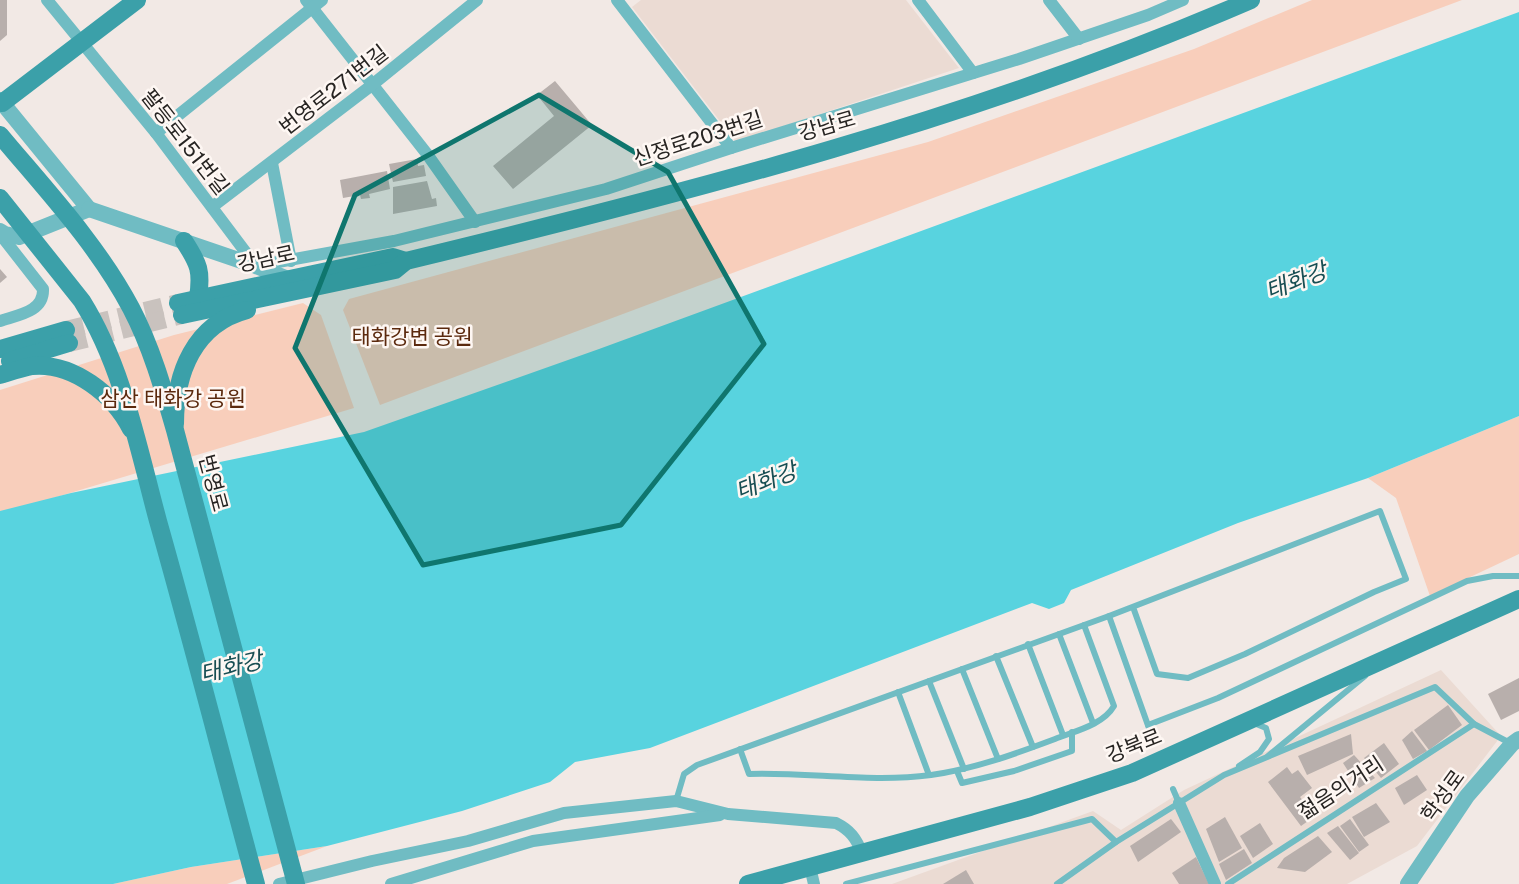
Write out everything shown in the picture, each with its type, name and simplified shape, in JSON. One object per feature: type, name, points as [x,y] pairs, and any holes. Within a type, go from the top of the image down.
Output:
[{"type":"main road","points":[[1,101],[137,0]]},
{"type":"main road","points":[[1206,0],[1218,15]]},
{"type":"main road","name":"강남로","points":[[406,261],[393,257],[289,269],[198,298],[180,309],[313,288],[395,270],[406,261],[614,209],[908,126],[1098,62],[1251,0]]},
{"type":"main road","name":"번영로","points":[[0,135],[92,248],[116,283],[141,329],[175,430],[296,878]]},
{"type":"main road","points":[[0,198],[62,274],[93,320],[112,362],[136,439],[254,881]]},
{"type":"main road","points":[[184,241],[199,266],[201,275],[198,298]]},
{"type":"main road","points":[[175,430],[177,395],[187,363],[203,334],[217,323],[239,313],[293,301],[313,288]]},
{"type":"main road","points":[[0,349],[67,336],[0,364]]},
{"type":"main road","points":[[0,375],[32,366],[54,366],[71,372],[88,382],[119,409],[136,439]]},
{"type":"main road","name":"강북로","points":[[747,884],[812,876],[862,853],[1081,791],[1144,768],[1519,599]]},
{"type":"street","name":"팔등로151번길","points":[[47,0],[156,133],[256,266]]},
{"type":"street","name":"번영로271번길","points":[[212,207],[372,85],[477,0]]},
{"type":"street","points":[[918,0],[973,73]]},
{"type":"street","points":[[1049,0],[1079,39]]},
{"type":"street","name":"신정로203번길","points":[[289,269],[607,189],[1079,39],[1183,0]]},
{"type":"street","points":[[622,2],[731,148]]},
{"type":"street","points":[[156,133],[313,3],[475,222]]},
{"type":"street","points":[[1,101],[89,209],[256,266],[289,269],[313,288]]},
{"type":"street","points":[[272,163],[289,269]]},
{"type":"street","points":[[0,233],[19,237],[89,209]]},
{"type":"street","points":[[0,233],[43,289],[44,296],[34,309],[0,321]]},
{"type":"street","name":"학성로","points":[[1408,884],[1468,796],[1515,742]]},
{"type":"street","points":[[279,884],[361,863],[468,841],[564,813],[676,801],[728,814],[836,823],[848,829],[857,839],[862,853]]},
{"type":"street","points":[[1179,803],[1215,884]]},
{"type":"street","points":[[391,884],[533,841],[728,814]]},
{"type":"lane","points":[[676,801],[684,774],[697,765],[1109,616],[1380,511],[1406,579],[1188,678],[1157,674],[1133,607]]},
{"type":"lane","points":[[1109,616],[1149,728],[1467,581],[1493,576],[1519,576]]},
{"type":"lane","points":[[740,749],[749,774],[864,777],[929,775],[960,770],[1032,747],[1107,718],[1114,706],[1084,625]]},
{"type":"lane","points":[[1059,634],[1093,723]]},
{"type":"lane","points":[[1028,644],[1063,735]]},
{"type":"lane","points":[[996,656],[1032,747]]},
{"type":"lane","points":[[1264,759],[1383,661]]},
{"type":"lane","points":[[962,669],[998,759]]},
{"type":"lane","points":[[929,681],[962,783],[1014,771],[1072,751],[1072,732]]},
{"type":"lane","points":[[1224,775],[1435,687],[1474,724],[1515,742]]},
{"type":"lane","points":[[898,692],[929,775]]},
{"type":"lane","points":[[1057,884],[1116,842],[1260,752],[1269,740],[1266,728],[1261,724],[1245,723]]},
{"type":"lane","name":"젊음의거리","points":[[1228,884],[1474,724]]},
{"type":"lane","points":[[1173,789],[1179,803]]},
{"type":"lane","points":[[846,884],[1092,820],[1116,842]]},
{"type":"highlighted area","points":[[539,95],[668,172],[764,344],[621,525],[423,565],[295,348],[355,195]]},
{"type":"shaded area","points":[[641,0],[906,0],[959,68],[736,142],[632,7]]},
{"type":"shaded area","points":[[1441,670],[1501,736],[1417,846],[1347,884],[892,884],[1093,811],[1121,830],[1184,790]]},
{"type":"green space","name":"태화강변 공원","points":[[1312,0],[1462,0],[380,405],[343,310],[349,299],[928,142],[1194,49]]},
{"type":"green space","name":"삼산 태화강 공원","points":[[303,303],[321,315],[354,408],[0,514],[0,390],[174,335]]},
{"type":"green space","points":[[1519,416],[1519,554],[1430,596],[1396,498],[1368,478]]},
{"type":"green space","points":[[327,846],[227,884],[113,884],[191,867]]},
{"type":"water","name":"태화강","points":[[1519,12],[1519,416],[1368,478],[1238,523],[1071,590],[1064,603],[1049,609],[1032,603],[650,748],[575,762],[550,782],[462,811],[327,846],[191,867],[113,884],[0,884],[0,511],[71,493],[364,432],[599,349]]},
{"type":"building","points":[[0,0],[7,0],[7,35],[0,41]]},
{"type":"building","points":[[555,81],[592,125],[513,189],[493,166],[554,116],[537,95]]},
{"type":"building","points":[[417,159],[418,166],[424,165],[426,176],[393,182],[389,164]]},
{"type":"building","points":[[387,171],[390,189],[369,194],[370,198],[361,199],[360,195],[343,198],[340,180]]},
{"type":"building","points":[[427,181],[437,206],[393,214],[393,187]]},
{"type":"building","points":[[0,269],[7,277],[0,283]]},
{"type":"building","points":[[1519,678],[1519,711],[1501,720],[1488,694]]},
{"type":"building","points":[[1448,705],[1462,725],[1429,750],[1414,730]]},
{"type":"building","points":[[1412,731],[1427,751],[1413,759],[1402,740]]},
{"type":"building","points":[[1351,734],[1353,754],[1307,775],[1298,756]]},
{"type":"building","points":[[1384,743],[1399,764],[1381,778],[1364,758]]},
{"type":"building","points":[[1354,755],[1375,778],[1359,788],[1343,763]]},
{"type":"building","points":[[1287,767],[1292,774],[1298,770],[1312,788],[1300,797],[1315,816],[1301,826],[1268,782]]},
{"type":"building","points":[[1417,775],[1427,790],[1404,805],[1395,788]]},
{"type":"building","points":[[1376,803],[1390,822],[1364,837],[1352,817]]},
{"type":"building","points":[[1225,817],[1242,848],[1219,862],[1206,829]]},
{"type":"building","points":[[1171,819],[1181,832],[1138,862],[1130,846]]},
{"type":"building","points":[[1350,819],[1369,845],[1359,852],[1340,826]]},
{"type":"building","points":[[1260,823],[1273,844],[1253,858],[1240,836]]},
{"type":"building","points":[[1338,826],[1359,853],[1350,860],[1327,833]]},
{"type":"building","points":[[1318,836],[1332,852],[1305,872],[1277,868],[1284,858]]},
{"type":"building","points":[[1244,849],[1252,863],[1226,880],[1219,864]]},
{"type":"building","points":[[1196,857],[1209,884],[1179,884],[1172,873]]},
{"type":"building","points":[[966,870],[974,884],[943,884]]},
{"type":"tunnel","points":[[66,330],[178,303]]},
{"type":"tunnel","points":[[69,343],[182,315]]}]
